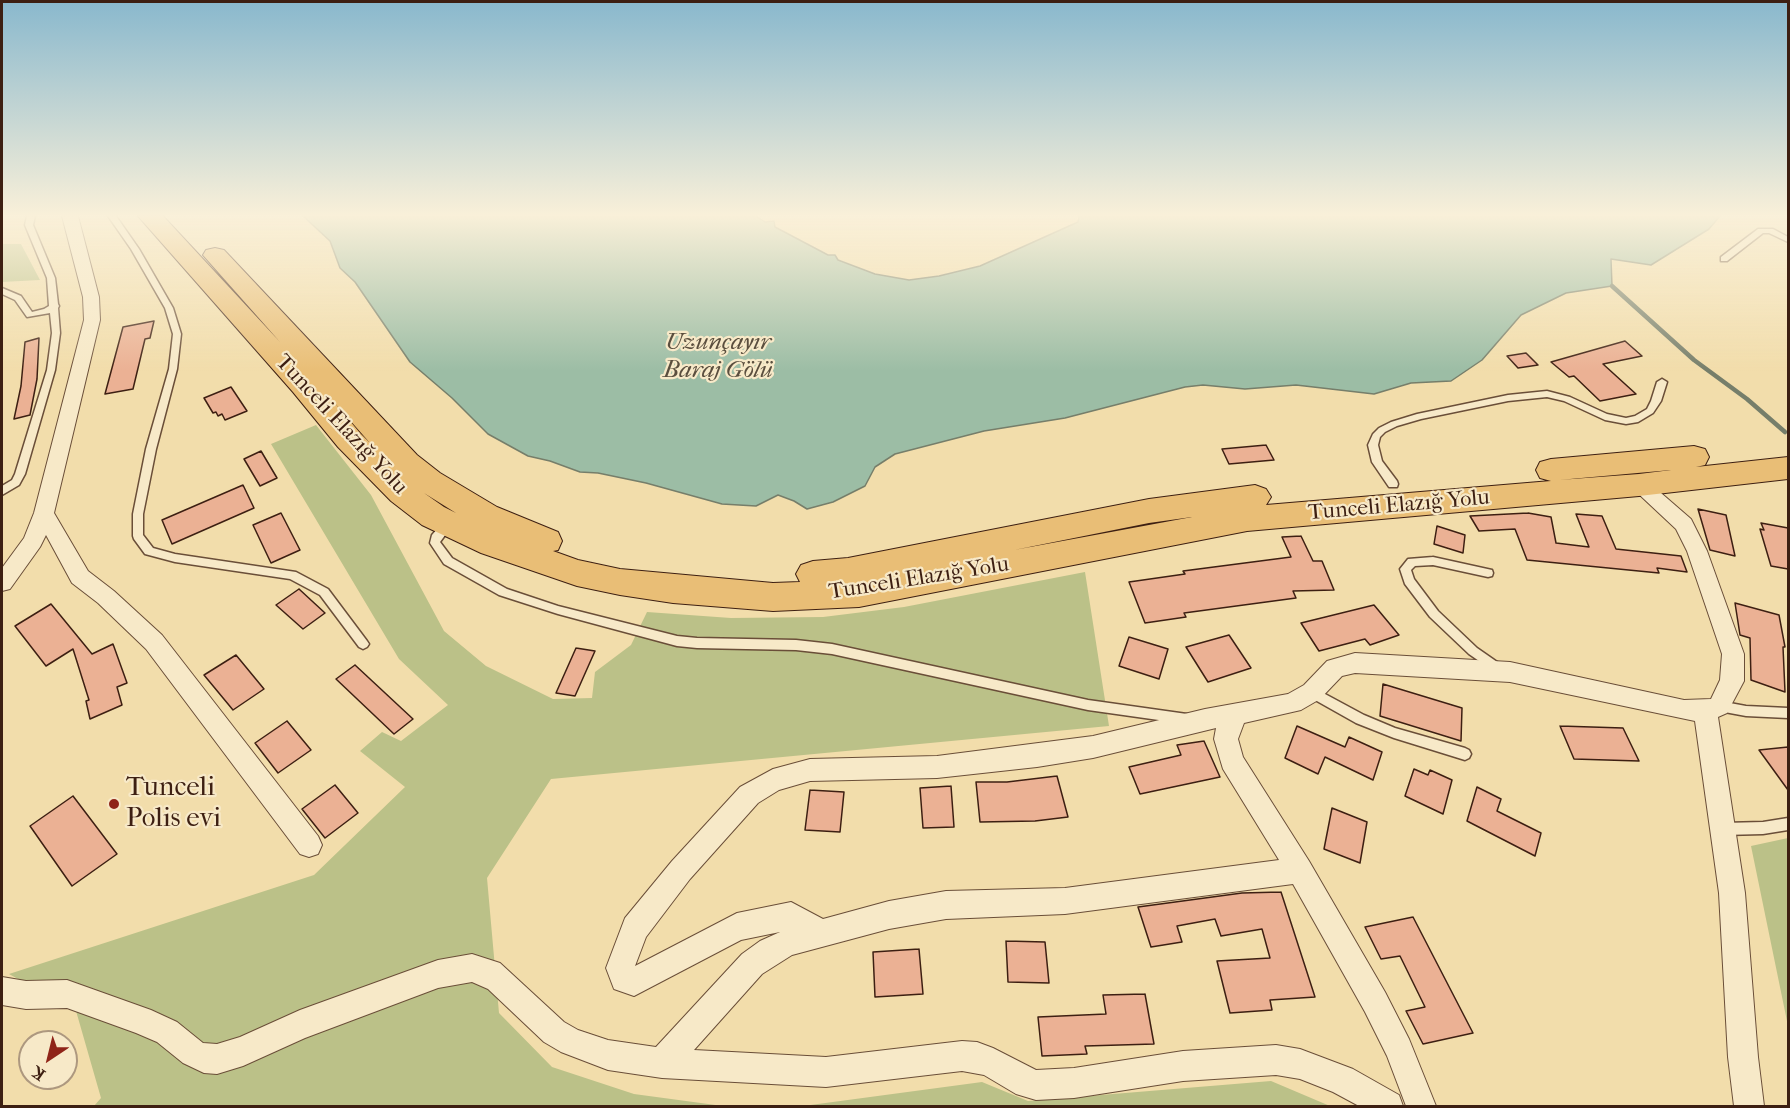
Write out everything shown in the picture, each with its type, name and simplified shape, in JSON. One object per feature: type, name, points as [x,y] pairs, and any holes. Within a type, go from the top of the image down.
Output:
[{"type":"main road","name":"Tunceli Elazığ Yolu","points":[[196,268],[377,470],[402,494],[433,516],[461,531],[532,559],[598,577],[673,589],[726,594],[810,597],[859,593],[1247,519],[1639,485],[1788,468]]},
{"type":"main road","name":"Tunceli Elazığ Yolu","points":[[227,268],[406,463],[429,481],[486,516],[516,530],[579,552],[620,561],[718,573],[766,575],[837,572],[1203,502],[1788,448]]},
{"type":"street","points":[[2,582],[33,541],[44,513],[92,321],[91,297],[83,268]]},
{"type":"street","points":[[1639,485],[1684,524],[1697,551],[1732,654],[1732,681],[1712,708],[1722,829],[1732,893],[1743,1057],[1749,1107]]},
{"type":"street","points":[[44,513],[80,576],[154,642],[309,845]]},
{"type":"street","points":[[820,933],[791,916],[737,927],[634,982],[624,979],[620,968],[635,928],[681,870],[749,795],[772,780],[810,770],[916,768],[1037,756],[1119,742],[1199,722],[1293,703],[1312,692],[1331,670],[1346,663],[1501,671],[1541,677],[1684,710],[1712,708]]},
{"type":"street","points":[[1236,714],[1227,730],[1226,740],[1232,761],[1300,870],[1389,1030],[1421,1107]]},
{"type":"street","points":[[662,1063],[752,964],[770,951],[789,942],[889,915],[946,905],[1065,901],[1300,870]]},
{"type":"street","points":[[2,991],[26,995],[67,993],[141,1020],[167,1032],[193,1053],[204,1058],[217,1059],[243,1052],[300,1025],[438,974],[471,968],[490,973],[538,1018],[571,1042],[608,1055],[662,1063],[844,1072],[962,1056],[977,1057],[993,1063],[1027,1083],[1036,1085],[1074,1083],[1204,1064],[1276,1059],[1300,1064],[1342,1080],[1388,1107]]},
{"type":"lane","points":[[2,491],[15,482],[20,474],[51,370],[55,342],[54,306],[51,278],[47,268]]},
{"type":"lane","points":[[146,268],[169,308],[177,334],[173,369],[151,448],[138,514],[138,536],[149,551],[175,558],[292,575],[324,592],[363,644]]},
{"type":"lane","points":[[2,291],[18,298],[30,315],[47,311],[54,306]]},
{"type":"lane","points":[[1393,484],[1377,462],[1373,446],[1376,436],[1394,424],[1508,398],[1547,394],[1559,396],[1615,420],[1632,420],[1650,411],[1662,382]]},
{"type":"lane","points":[[449,523],[436,538],[435,543],[448,561],[503,592],[558,610],[678,641],[796,645],[841,650],[1088,705],[1171,715],[1199,722]]},
{"type":"lane","points":[[1488,573],[1433,561],[1412,562],[1405,569],[1418,594],[1446,627],[1473,651],[1501,671]]},
{"type":"lane","points":[[1312,692],[1360,719],[1394,733],[1465,754]]},
{"type":"lane","points":[[1712,708],[1788,713]]},
{"type":"lane","points":[[1722,829],[1763,828],[1788,824]]},
{"type":"green space","points":[[2,268],[34,268],[40,280],[2,282]]},
{"type":"green space","points":[[316,425],[371,495],[444,631],[486,666],[553,699],[592,698],[595,672],[631,645],[647,612],[731,618],[823,617],[904,607],[1085,572],[1109,726],[551,779],[487,878],[499,1013],[552,1067],[634,1094],[723,1106],[94,1106],[101,1098],[68,983],[27,984],[9,974],[314,875],[405,787],[360,751],[382,732],[401,741],[448,705],[399,659],[271,444]]},
{"type":"green space","points":[[1788,838],[1788,1026],[1751,846]]},
{"type":"green space","points":[[1271,1081],[1330,1106],[803,1106],[982,1082],[1028,1101]]},
{"type":"water","name":"Uzunçayır Baraj Gölü","points":[[340,268],[858,268],[875,274],[909,280],[973,268],[1611,268],[1612,286],[1566,293],[1521,315],[1482,360],[1451,381],[1411,383],[1374,394],[1296,385],[1245,389],[1203,385],[1185,387],[1065,418],[984,431],[895,454],[875,467],[865,486],[833,502],[807,509],[778,495],[756,506],[722,504],[646,483],[598,473],[580,472],[528,456],[488,434],[452,398],[410,362],[355,282]]},
{"type":"building","points":[[154,321],[150,338],[145,339],[133,389],[105,394],[123,327]]},
{"type":"building","points":[[39,338],[37,379],[30,415],[14,419],[21,386],[25,342]]},
{"type":"building","points":[[1625,341],[1642,356],[1603,364],[1636,394],[1600,401],[1574,376],[1569,377],[1551,362]]},
{"type":"building","points":[[1526,353],[1538,365],[1518,368],[1507,356]]},
{"type":"building","points":[[231,387],[247,411],[225,420],[222,414],[218,416],[216,412],[213,413],[204,398]]},
{"type":"building","points":[[1266,445],[1274,460],[1229,464],[1222,449]]},
{"type":"building","points":[[261,451],[277,478],[260,486],[244,459]]},
{"type":"building","points":[[243,485],[254,508],[172,544],[162,520]]},
{"type":"building","points":[[1698,509],[1726,515],[1735,556],[1710,550]]},
{"type":"building","points":[[281,513],[300,550],[271,563],[253,525]]},
{"type":"building","points":[[1528,513],[1551,517],[1556,543],[1589,547],[1576,514],[1602,516],[1616,549],[1681,556],[1687,572],[1657,568],[1659,573],[1527,560],[1515,529],[1479,531],[1470,516]]},
{"type":"building","points":[[1761,523],[1788,528],[1788,569],[1771,566],[1760,529],[1764,530]]},
{"type":"building","points":[[1437,526],[1465,535],[1463,553],[1434,544]]},
{"type":"building","points":[[1301,536],[1313,561],[1322,561],[1334,590],[1293,591],[1296,598],[1184,613],[1186,617],[1145,623],[1129,582],[1185,574],[1183,571],[1291,557],[1282,537]]},
{"type":"building","points":[[299,589],[325,613],[303,629],[276,605]]},
{"type":"building","points":[[1735,603],[1779,615],[1785,647],[1783,647],[1785,692],[1751,680],[1750,638],[1740,635]]},
{"type":"building","points":[[51,604],[92,654],[113,644],[127,683],[117,687],[122,705],[90,719],[86,701],[89,700],[73,649],[46,666],[15,626]]},
{"type":"building","points":[[1374,605],[1399,635],[1370,645],[1365,639],[1319,651],[1301,623]]},
{"type":"building","points":[[1229,635],[1251,668],[1208,682],[1186,647]]},
{"type":"building","points":[[1129,637],[1168,649],[1159,679],[1119,666]]},
{"type":"building","points":[[576,648],[595,651],[575,696],[556,693]]},
{"type":"building","points":[[236,655],[264,689],[233,710],[204,675]]},
{"type":"building","points":[[355,665],[413,719],[394,734],[336,679]]},
{"type":"building","points":[[1383,684],[1462,708],[1461,741],[1380,716]]},
{"type":"building","points":[[287,721],[311,750],[278,773],[255,743]]},
{"type":"building","points":[[1297,726],[1345,747],[1349,737],[1382,752],[1373,780],[1325,757],[1318,774],[1285,758]]},
{"type":"building","points":[[1560,726],[1623,728],[1639,761],[1574,759]]},
{"type":"building","points":[[1204,741],[1220,777],[1140,794],[1129,767],[1181,755],[1177,745]]},
{"type":"building","points":[[1788,747],[1788,790],[1759,750]]},
{"type":"building","points":[[1414,769],[1428,775],[1430,770],[1452,780],[1443,814],[1405,796]]},
{"type":"building","points":[[1057,776],[1068,817],[1035,821],[980,822],[976,782],[1007,782]]},
{"type":"building","points":[[335,785],[358,813],[325,838],[302,809]]},
{"type":"building","points":[[951,786],[954,827],[923,828],[920,788]]},
{"type":"building","points":[[1477,787],[1501,799],[1497,811],[1541,833],[1535,856],[1467,821]]},
{"type":"building","points":[[810,790],[844,792],[840,832],[805,830]]},
{"type":"building","points":[[73,796],[117,854],[72,886],[30,826]]},
{"type":"building","points":[[1332,808],[1367,822],[1360,863],[1324,849]]},
{"type":"building","points":[[1281,892],[1315,997],[1270,1000],[1272,1010],[1230,1013],[1217,961],[1270,958],[1262,929],[1221,936],[1215,919],[1177,926],[1182,942],[1151,947],[1138,907],[1242,893]]},
{"type":"building","points":[[1413,917],[1473,1033],[1423,1044],[1406,1011],[1425,1007],[1400,956],[1381,959],[1365,927]]},
{"type":"building","points":[[1006,941],[1045,942],[1049,983],[1008,982]]},
{"type":"building","points":[[919,949],[923,994],[875,997],[873,952]]},
{"type":"building","points":[[1145,994],[1154,1044],[1085,1046],[1087,1054],[1042,1056],[1038,1017],[1106,1014],[1103,995]]},
{"type":"waterway","points":[[1612,286],[1694,360],[1747,399],[1785,432]]},
{"type":"place","name":"Tunceli Polis evi","points":[[114,804]]}]
